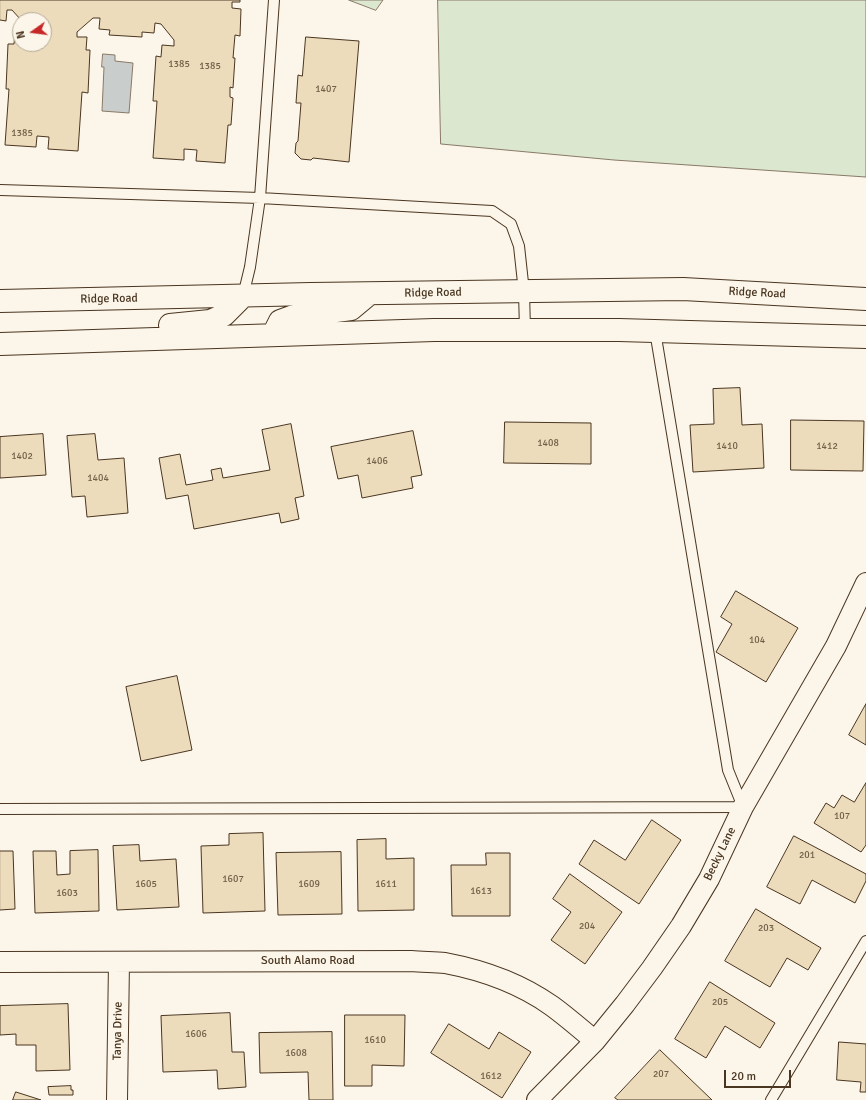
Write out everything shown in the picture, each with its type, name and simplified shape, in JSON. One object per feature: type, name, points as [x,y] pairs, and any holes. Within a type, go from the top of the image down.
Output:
[{"type":"main road","name":"Ridge Road","points":[[0,301],[684,289],[866,299]]},
{"type":"main road","points":[[273,336],[280,322],[291,317],[351,309],[369,294]]},
{"type":"main road","points":[[135,340],[154,326],[210,321],[224,315],[243,296]]},
{"type":"main road","points":[[0,344],[434,330],[619,330],[866,337]]},
{"type":"street","name":"Becky Lane","points":[[537,1100],[595,1041],[625,1004],[681,926],[709,879],[743,807],[836,646],[866,583]]},
{"type":"street","name":"South Alamo Road","points":[[0,962],[411,961],[444,963],[500,978],[526,990],[552,1006],[595,1041]]},
{"type":"street","name":"Tanya Drive","points":[[117,1100],[119,962]]},
{"type":"lane","points":[[243,296],[250,267],[260,198],[274,0]]},
{"type":"lane","points":[[0,190],[260,198],[492,211],[511,224],[519,246],[524,292],[525,330]]},
{"type":"lane","points":[[0,809],[743,807],[728,770],[655,331]]},
{"type":"lane","points":[[771,1100],[866,941]]},
{"type":"green space","points":[[349,0],[383,0],[376,10]]},
{"type":"green space","points":[[438,0],[866,0],[866,177],[614,160],[441,144]]},
{"type":"shaded area","points":[[103,54],[115,55],[115,61],[133,63],[129,113],[102,111],[104,67],[102,67]]},
{"type":"building","points":[[0,0],[240,0],[240,2],[232,2],[232,8],[241,9],[240,36],[235,35],[233,88],[230,87],[230,97],[233,98],[231,125],[228,125],[225,163],[196,161],[197,150],[184,149],[184,160],[153,158],[157,101],[153,101],[156,56],[161,57],[162,45],[174,46],[174,40],[161,24],[155,23],[154,33],[142,32],[142,37],[109,35],[110,30],[99,29],[100,18],[93,18],[77,32],[77,37],[87,37],[86,50],[90,50],[88,93],[82,92],[78,151],[48,149],[49,137],[37,136],[36,147],[5,145],[9,89],[6,89],[8,44],[12,44],[12,52],[52,52],[52,12],[14,12],[12,10],[7,10],[6,21],[0,20]]},
{"type":"building","points":[[306,37],[359,41],[349,162],[313,158],[311,160],[301,159],[295,153],[296,143],[298,141],[301,103],[296,103],[298,75],[302,76]]},
{"type":"building","points":[[740,388],[742,425],[762,424],[764,468],[693,472],[690,425],[714,424],[713,389]]},
{"type":"building","points":[[791,420],[864,421],[863,471],[791,470]]},
{"type":"building","points":[[505,422],[591,423],[591,464],[504,463]]},
{"type":"building","points":[[291,424],[304,496],[295,498],[299,519],[281,523],[279,513],[194,529],[188,495],[166,499],[159,458],[180,454],[186,485],[213,480],[211,470],[221,468],[223,478],[270,470],[262,430]]},
{"type":"building","points":[[413,431],[422,475],[411,477],[413,488],[362,498],[358,475],[338,479],[331,447]]},
{"type":"building","points":[[43,434],[46,475],[0,478],[0,437]]},
{"type":"building","points":[[95,434],[98,460],[124,458],[128,513],[87,517],[85,496],[72,497],[67,436]]},
{"type":"building","points":[[736,591],[798,628],[766,682],[716,652],[732,624],[721,617]]},
{"type":"building","points":[[177,676],[192,750],[141,761],[126,687]]},
{"type":"building","points":[[866,704],[866,745],[849,735]]},
{"type":"building","points":[[866,783],[866,845],[861,852],[814,823],[826,803],[834,808],[842,795],[854,802]]},
{"type":"building","points":[[652,820],[681,840],[639,904],[579,864],[594,840],[625,860]]},
{"type":"building","points":[[263,833],[265,911],[203,913],[201,846],[229,845],[229,834]]},
{"type":"building","points":[[794,836],[866,874],[866,881],[855,903],[812,880],[800,904],[767,887]]},
{"type":"building","points":[[386,839],[386,859],[414,858],[414,910],[358,911],[357,840]]},
{"type":"building","points":[[139,845],[140,861],[176,859],[179,907],[117,910],[113,846]]},
{"type":"building","points":[[98,850],[99,911],[35,913],[33,851],[56,851],[57,875],[70,874],[70,851]]},
{"type":"building","points":[[0,851],[13,851],[15,909],[0,910]]},
{"type":"building","points":[[341,852],[342,914],[278,915],[276,853]]},
{"type":"building","points":[[486,853],[510,853],[510,916],[452,916],[451,865],[486,865]]},
{"type":"building","points":[[570,874],[622,912],[585,964],[551,940],[571,912],[553,899]]},
{"type":"building","points":[[756,909],[821,948],[808,970],[787,958],[770,987],[725,961]]},
{"type":"building","points":[[710,982],[775,1023],[760,1048],[725,1026],[706,1058],[675,1039]]},
{"type":"building","points":[[68,1004],[70,1070],[36,1071],[36,1045],[16,1045],[16,1034],[0,1035],[0,1006]]},
{"type":"building","points":[[230,1013],[232,1052],[244,1052],[246,1087],[218,1089],[217,1070],[163,1072],[161,1016]]},
{"type":"building","points":[[345,1015],[405,1015],[404,1066],[372,1065],[372,1086],[345,1086]]},
{"type":"building","points":[[449,1024],[489,1049],[499,1032],[531,1052],[502,1098],[431,1053]]},
{"type":"building","points":[[332,1032],[333,1100],[309,1100],[308,1072],[260,1073],[259,1033]]},
{"type":"building","points":[[839,1042],[866,1044],[866,1092],[860,1092],[861,1082],[837,1080]]},
{"type":"building","points":[[660,1050],[712,1100],[618,1100],[615,1098]]},
{"type":"building","points":[[71,1086],[73,1095],[49,1095],[48,1087]]},
{"type":"building","points":[[16,1092],[41,1100],[13,1100]]}]
